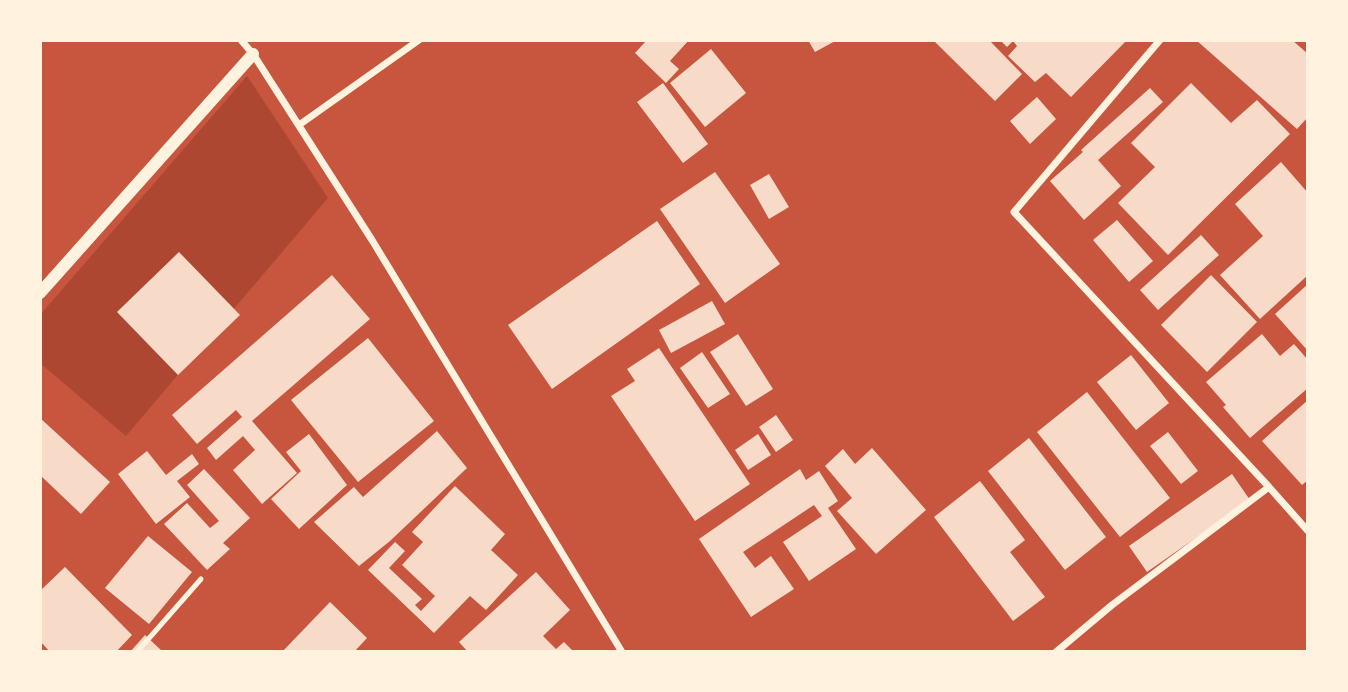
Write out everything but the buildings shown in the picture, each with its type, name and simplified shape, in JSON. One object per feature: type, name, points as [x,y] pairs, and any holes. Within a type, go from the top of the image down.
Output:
[{"type":"street","points":[[241,40],[253,54],[372,240],[622,652]]},
{"type":"street","points":[[299,125],[419,40]]},
{"type":"street","points":[[1160,40],[1014,212],[1308,531]]},
{"type":"street","points":[[40,293],[253,54]]},
{"type":"street","points":[[1056,652],[1112,605],[1269,487]]},
{"type":"lane","points":[[137,652],[201,579]]},
{"type":"shaded area","points":[[247,76],[328,198],[126,436],[40,363],[40,315]]}]
